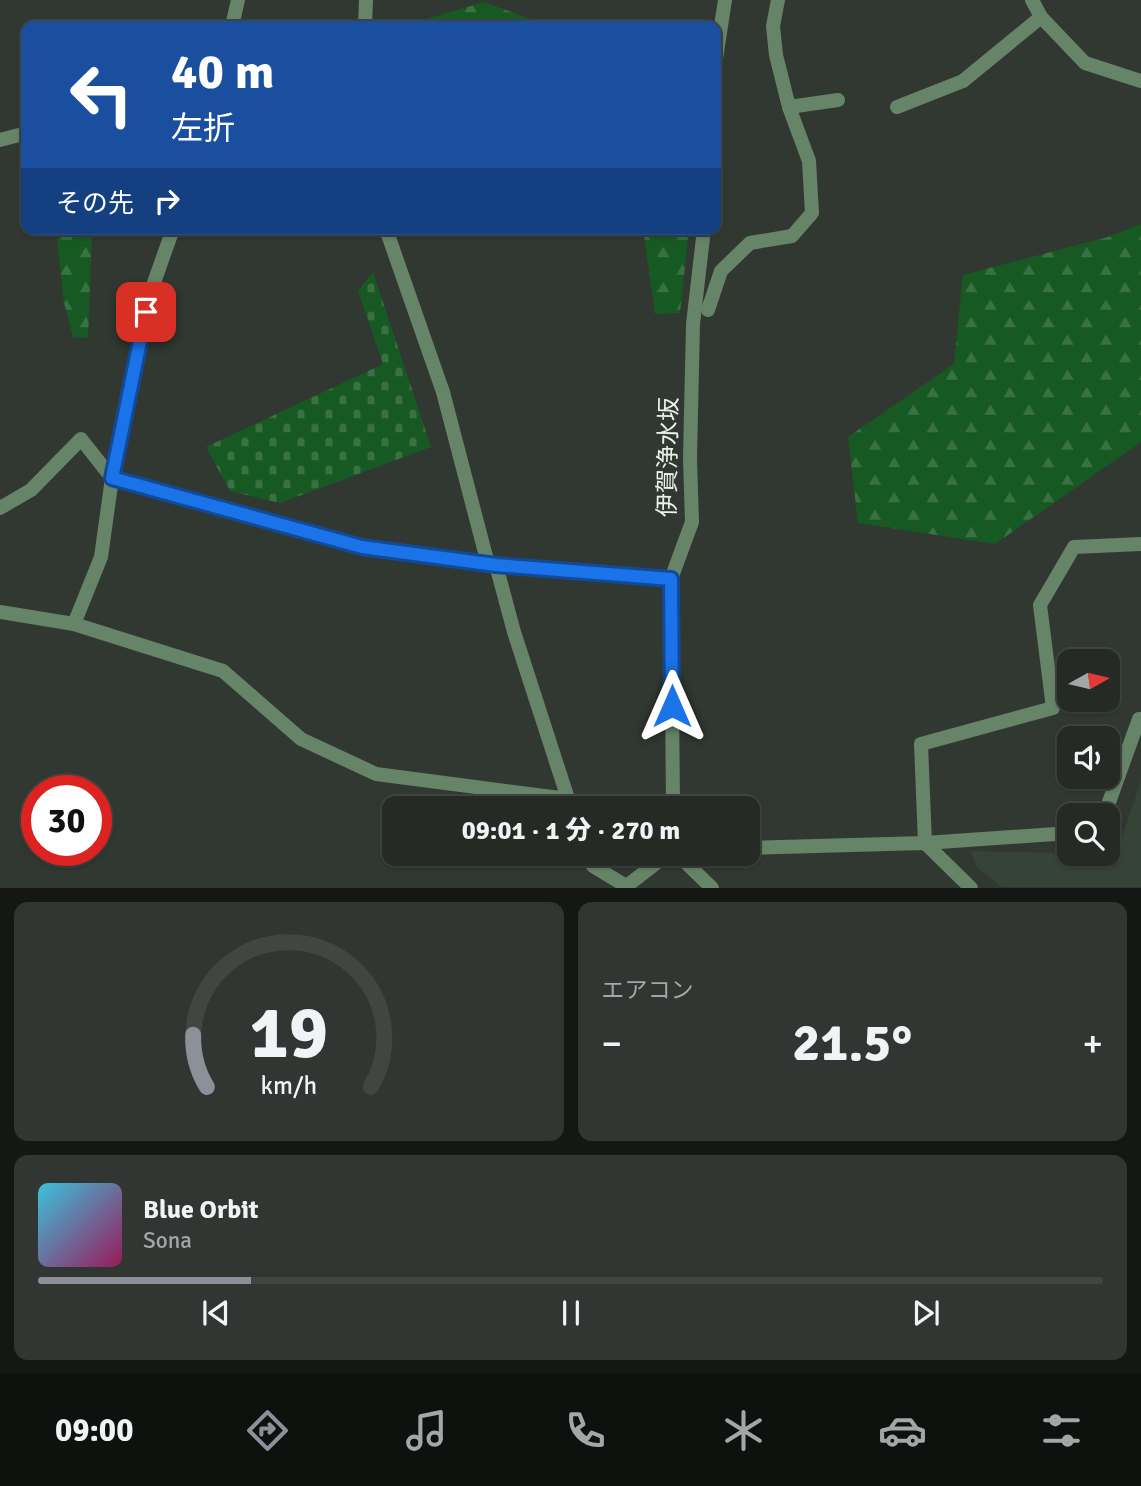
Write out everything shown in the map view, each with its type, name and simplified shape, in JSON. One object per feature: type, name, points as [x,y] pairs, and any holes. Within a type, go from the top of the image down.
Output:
[{"type":"street","points":[[233,21],[238,0]]},
{"type":"street","points":[[365,21],[366,0]]},
{"type":"street","points":[[721,26],[725,0]]},
{"type":"street","points":[[708,310],[721,271],[750,243],[792,236],[811,213],[809,161],[789,107],[776,55],[773,26],[778,0]]},
{"type":"street","points":[[1031,0],[1041,18],[1085,63],[1141,81]]},
{"type":"street","points":[[897,107],[963,81],[1041,18]]},
{"type":"street","points":[[789,107],[838,100]]},
{"type":"street","points":[[0,140],[19,135]]},
{"type":"street","points":[[74,624],[101,557],[112,478],[150,291],[171,235]]},
{"type":"street","points":[[388,235],[443,392],[492,565],[567,796]]},
{"type":"street","name":"伊賀浄水坂","points":[[673,796],[671,579],[692,522],[693,324],[703,235]]},
{"type":"street","points":[[0,508],[31,490],[80,439],[112,478],[362,547],[492,565],[671,579]]},
{"type":"street","points":[[971,887],[925,843],[921,744],[1053,708],[1040,605],[1074,547],[1141,544]]},
{"type":"street","points":[[0,611],[74,624],[222,671],[302,739],[376,774],[518,796]]},
{"type":"street","points":[[1109,803],[1141,719]]},
{"type":"street","points":[[760,848],[925,843],[1057,834]]},
{"type":"street","points":[[593,866],[625,886],[652,866]]},
{"type":"street","points":[[690,866],[712,887]]},
{"type":"shaded area","points":[[1141,781],[1141,887],[1002,887],[977,868],[971,851],[1057,853],[1057,866],[1120,866],[1120,842]]},
{"type":"green space","points":[[484,2],[535,21],[419,21]]},
{"type":"green space","points":[[1141,224],[1141,442],[995,544],[858,523],[848,437],[954,364],[963,275],[1108,237]]},
{"type":"green space","points":[[60,235],[92,235],[88,338],[73,337],[64,303],[57,240]]},
{"type":"green space","points":[[644,235],[688,235],[680,313],[655,314]]},
{"type":"green space","points":[[373,272],[431,447],[280,503],[230,491],[206,447],[383,364],[358,291]]},
{"type":"route","points":[[146,312],[112,478],[362,547],[496,565],[671,579],[672,706]]}]
